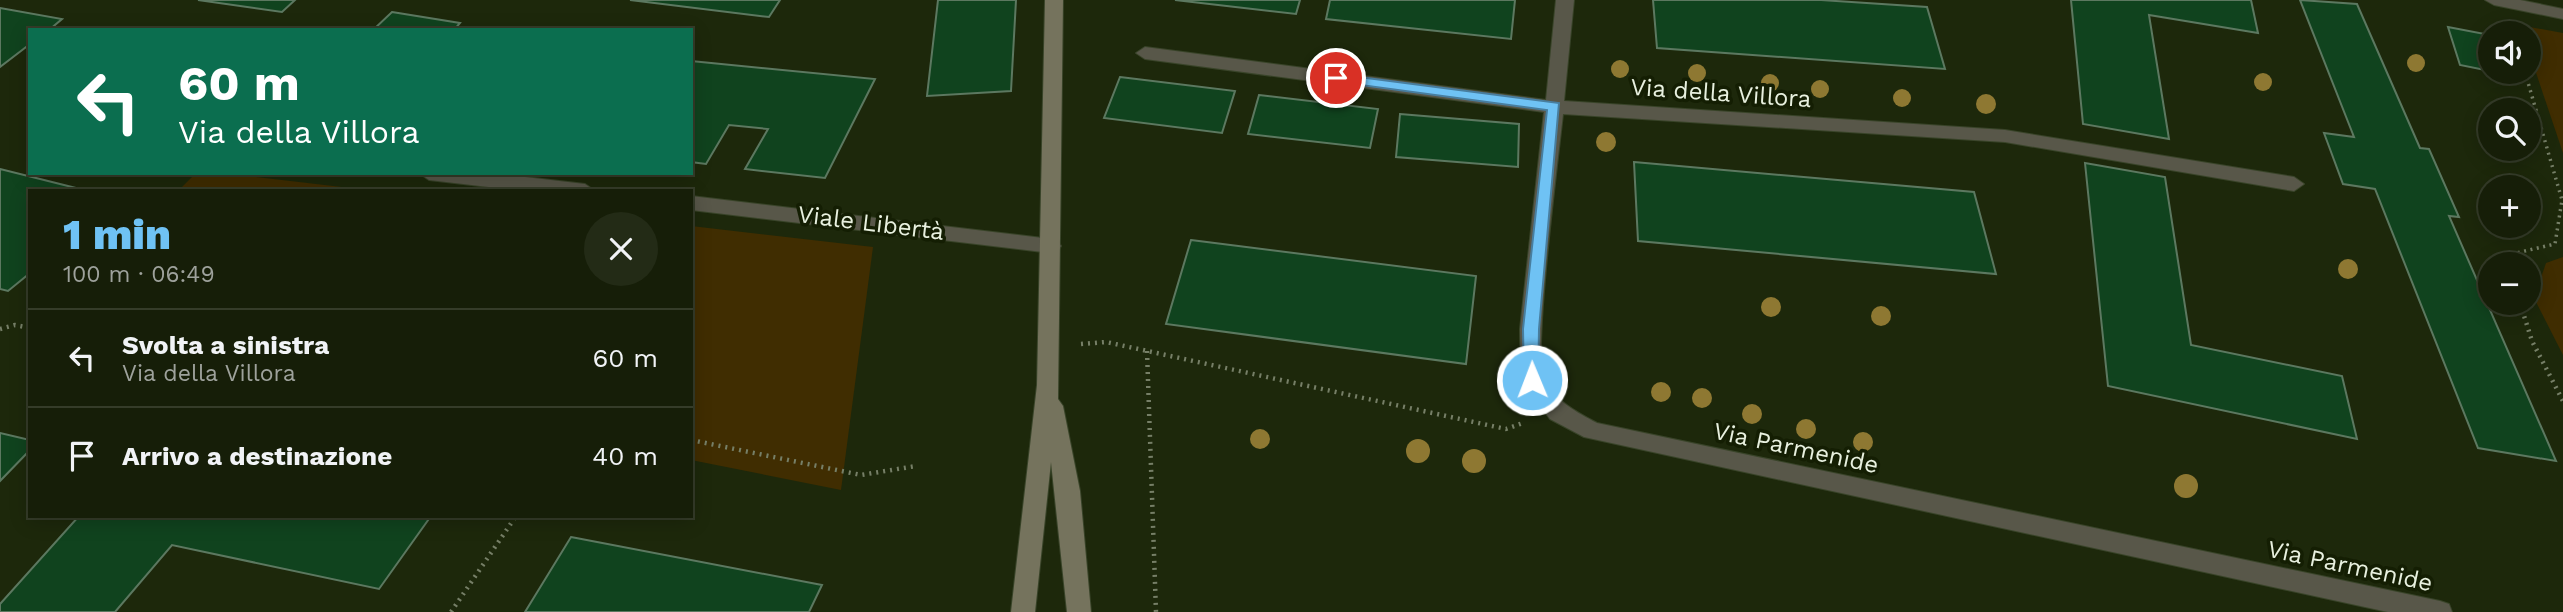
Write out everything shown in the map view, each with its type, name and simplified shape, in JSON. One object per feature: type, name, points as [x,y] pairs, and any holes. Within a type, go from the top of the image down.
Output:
[{"type":"main road","points":[[1023,612],[1048,385],[1054,0]]},
{"type":"main road","points":[[1048,385],[1068,491],[1079,612]]},
{"type":"street","name":"Via Parmenide","points":[[1565,0],[1531,329],[1532,380],[1558,413],[1592,431],[2440,612]]},
{"type":"street","points":[[2494,0],[2563,14]]},
{"type":"street","name":"Via della Villora","points":[[1145,53],[1554,107],[2005,136],[2294,184]]},
{"type":"street","points":[[446,175],[568,189]]},
{"type":"street","name":"Viale Libertà","points":[[693,203],[1051,246]]},
{"type":"path","points":[[2520,252],[2555,244],[2562,200],[2528,84]]},
{"type":"path","points":[[2523,315],[2532,341],[2563,401]]},
{"type":"path","points":[[0,329],[15,325],[28,328]]},
{"type":"path","points":[[1048,346],[1106,342],[1506,429],[1558,413]]},
{"type":"path","points":[[1147,351],[1156,612]]},
{"type":"path","points":[[693,440],[861,475],[916,466]]},
{"type":"path","points":[[451,612],[515,518]]},
{"type":"shaded area","points":[[2541,29],[2563,33],[2563,153],[2540,84]]},
{"type":"shaded area","points":[[194,175],[238,175],[359,189],[180,189]]},
{"type":"shaded area","points":[[693,226],[873,247],[841,490],[693,460]]},
{"type":"shaded area","points":[[2563,257],[2563,355],[2541,312],[2541,278],[2546,263]]},
{"type":"building","points":[[198,0],[295,0],[282,12]]},
{"type":"building","points":[[630,0],[780,0],[769,17]]},
{"type":"building","points":[[938,0],[1016,0],[1011,91],[927,96]]},
{"type":"building","points":[[1175,0],[1300,0],[1296,14]]},
{"type":"building","points":[[1330,0],[1515,0],[1511,39],[1326,19]]},
{"type":"building","points":[[1653,0],[1821,0],[1927,7],[1945,69],[1657,48]]},
{"type":"building","points":[[2071,0],[2251,0],[2258,33],[2149,15],[2169,139],[2083,124]]},
{"type":"building","points":[[2300,0],[2357,4],[2420,148],[2429,149],[2459,217],[2449,216],[2478,282],[2478,315],[2492,315],[2556,461],[2478,448],[2375,189],[2343,184],[2324,133],[2354,137]]},
{"type":"building","points":[[0,8],[62,19],[51,28],[28,28],[28,46],[0,67]]},
{"type":"building","points":[[392,12],[460,23],[456,28],[375,28]]},
{"type":"building","points":[[2448,27],[2478,33],[2478,69],[2460,65]]},
{"type":"building","points":[[693,61],[875,79],[825,178],[745,169],[768,129],[729,125],[706,164],[693,162]]},
{"type":"building","points":[[1120,77],[1235,91],[1222,133],[1104,118]]},
{"type":"building","points":[[1259,95],[1378,109],[1370,148],[1248,134]]},
{"type":"building","points":[[1400,114],[1519,124],[1518,167],[1396,157]]},
{"type":"building","points":[[1634,162],[1974,192],[1996,274],[1638,241]]},
{"type":"building","points":[[2085,163],[2165,177],[2191,345],[2342,376],[2357,439],[2108,386]]},
{"type":"building","points":[[0,169],[80,189],[28,189],[28,275],[8,291],[0,289]]},
{"type":"building","points":[[1191,240],[1476,276],[1466,364],[1166,324]]},
{"type":"building","points":[[0,433],[28,440],[28,452],[0,481]]},
{"type":"building","points":[[77,518],[430,518],[379,589],[172,545],[115,612],[0,612],[0,604]]},
{"type":"building","points":[[571,537],[822,585],[809,612],[525,612]]},
{"type":"route","points":[[1336,78],[1554,107],[1531,329],[1532,380]]}]
